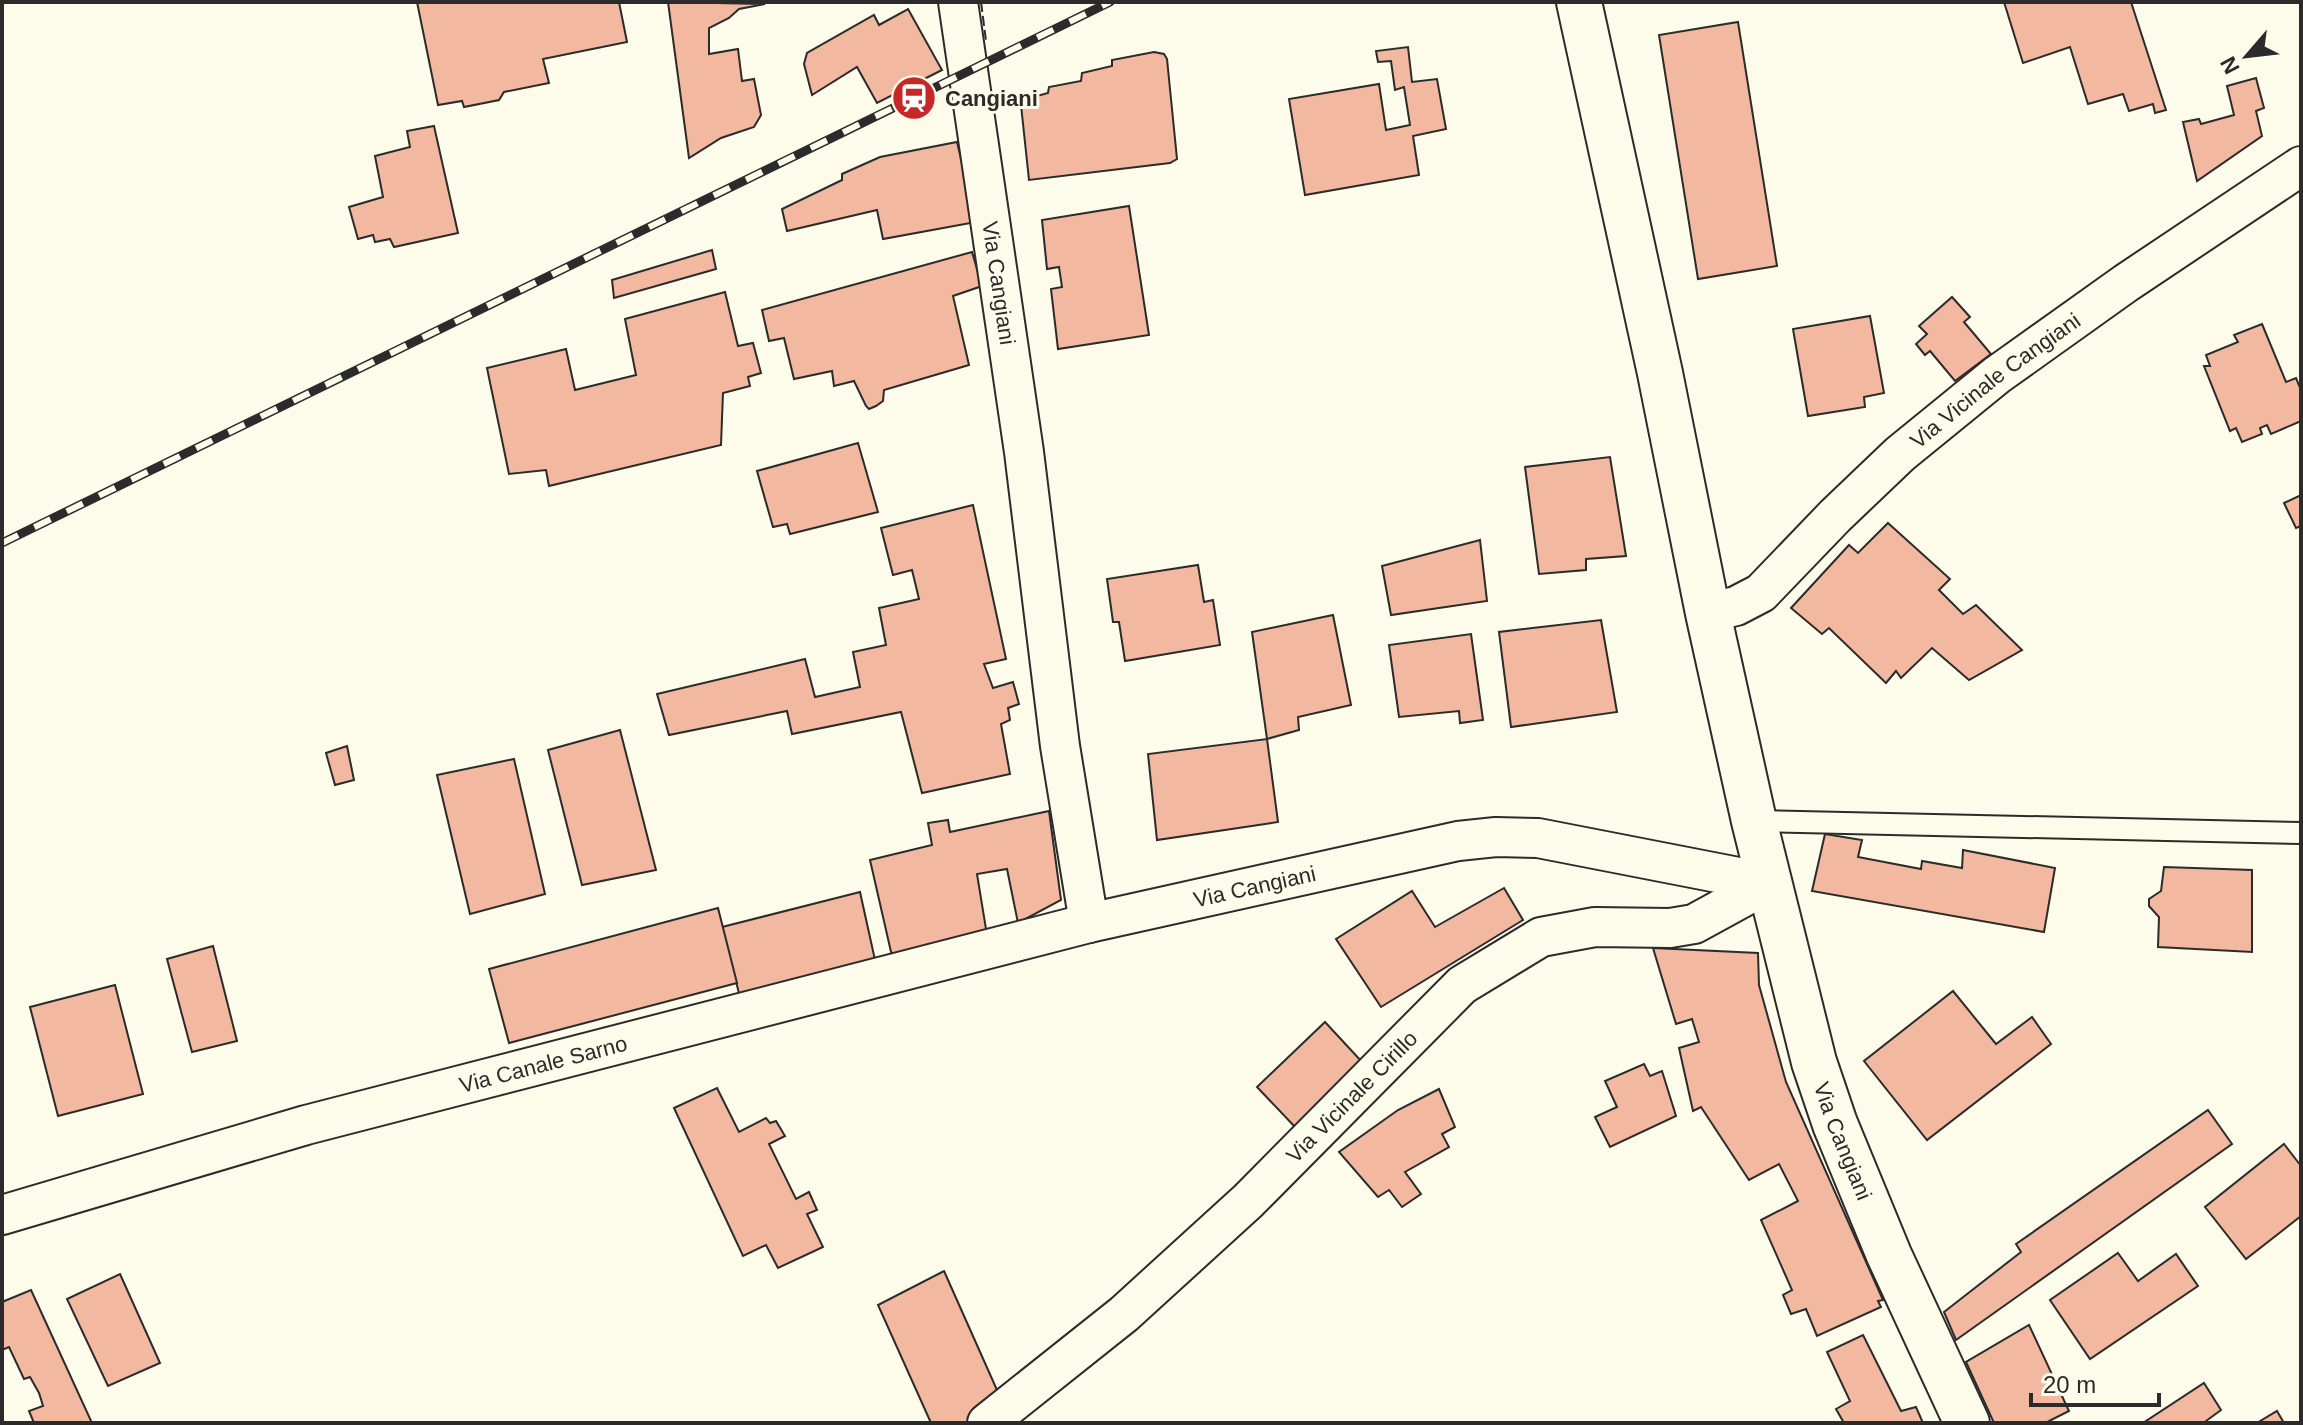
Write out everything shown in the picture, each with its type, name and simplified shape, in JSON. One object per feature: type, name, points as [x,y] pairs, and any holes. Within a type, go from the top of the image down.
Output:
[{"type":"street","name":"Via Cangiani","points":[[958,2],[1024,452],[1060,746],[1089,923],[1458,841],[1496,837],[1538,838],[1769,883],[1814,1062],[1835,1124],[1889,1255],[1967,1423]]},
{"type":"street","points":[[1579,2],[1660,373],[1708,613],[1769,883]]},
{"type":"street","name":"Via Vicinale Cangiani","points":[[1708,613],[1736,606],[1761,593],[1900,454],[1997,375],[2126,283],[2301,166]]},
{"type":"street","name":"Via Vicinale Cirillo","points":[[987,1423],[1124,1314],[1248,1201],[1462,985],[1541,937],[1595,927],[1670,928],[1694,924],[1769,883]]},
{"type":"street","name":"Via Canale Sarno","points":[[2,1215],[306,1125],[1089,923]]},
{"type":"lane","points":[[1754,821],[2301,833]]},
{"type":"building","points":[[417,2],[619,2],[627,42],[543,59],[549,83],[504,92],[499,100],[464,107],[462,101],[438,105]]},
{"type":"building","points":[[668,2],[765,4],[739,9],[709,28],[709,54],[738,49],[742,81],[754,79],[761,115],[754,127],[721,138],[689,158]]},
{"type":"building","points":[[2004,2],[2131,2],[2166,110],[2155,113],[2153,104],[2129,111],[2123,94],[2088,104],[2070,47],[2023,63]]},
{"type":"building","points":[[908,9],[942,70],[877,103],[857,67],[812,95],[804,64],[807,53],[874,15],[879,25]]},
{"type":"building","points":[[1738,22],[1777,266],[1698,279],[1659,35]]},
{"type":"building","points":[[1408,47],[1412,82],[1437,79],[1446,129],[1413,136],[1419,175],[1305,195],[1289,99],[1379,84],[1386,130],[1410,125],[1404,87],[1395,90],[1391,61],[1378,62],[1376,51]]},
{"type":"building","points":[[1154,52],[1164,54],[1167,59],[1177,159],[1170,163],[1029,180],[1021,105],[1030,98],[1048,93],[1049,87],[1081,81],[1082,73],[1112,66],[1112,60]]},
{"type":"building","points":[[2256,78],[2264,108],[2256,111],[2262,136],[2197,181],[2183,122],[2199,119],[2201,124],[2234,115],[2227,86]]},
{"type":"building","points":[[434,126],[458,233],[394,247],[390,239],[375,242],[373,235],[358,239],[349,207],[383,197],[375,156],[410,147],[407,131]]},
{"type":"building","points":[[957,142],[976,222],[883,239],[877,210],[787,231],[782,209],[842,180],[842,174],[880,157]]},
{"type":"building","points":[[1129,206],[1149,335],[1058,349],[1051,289],[1062,287],[1059,267],[1047,269],[1042,220]]},
{"type":"building","points":[[712,250],[716,269],[614,298],[612,280]]},
{"type":"building","points":[[972,252],[982,286],[953,296],[969,365],[884,390],[883,401],[876,406],[869,409],[866,406],[854,381],[834,386],[832,371],[794,379],[784,338],[769,341],[762,310]]},
{"type":"building","points":[[725,292],[738,346],[753,343],[761,373],[748,377],[750,386],[723,393],[721,445],[549,486],[546,470],[509,474],[487,368],[566,349],[575,390],[636,375],[625,319]]},
{"type":"building","points":[[1952,297],[1970,317],[1964,322],[1991,354],[1955,381],[1930,351],[1925,355],[1916,344],[1927,334],[1919,326]]},
{"type":"building","points":[[1870,316],[1884,393],[1864,397],[1865,407],[1808,416],[1793,329]]},
{"type":"building","points":[[2262,324],[2286,382],[2296,378],[2301,390],[2301,421],[2271,434],[2267,425],[2260,428],[2262,434],[2242,442],[2236,428],[2230,431],[2204,366],[2210,366],[2206,355],[2238,342],[2234,335]]},
{"type":"building","points":[[858,443],[878,512],[790,534],[787,524],[773,527],[757,471]]},
{"type":"building","points":[[1610,457],[1626,556],[1586,559],[1586,570],[1539,574],[1525,467]]},
{"type":"building","points":[[2301,495],[2301,526],[2296,528],[2284,503]]},
{"type":"building","points":[[973,505],[1006,659],[984,664],[993,688],[1013,682],[1019,704],[1008,708],[1010,720],[1001,724],[1010,774],[922,793],[901,712],[792,734],[787,711],[669,735],[657,694],[805,659],[815,697],[860,687],[853,652],[886,645],[879,608],[919,599],[912,570],[893,575],[881,528]]},
{"type":"building","points":[[1888,523],[1950,579],[1939,590],[1963,614],[1976,605],[2022,650],[1969,680],[1932,648],[1901,678],[1896,671],[1886,683],[1829,628],[1822,634],[1791,608],[1849,545],[1858,553]]},
{"type":"building","points":[[1480,540],[1487,601],[1391,615],[1382,566]]},
{"type":"building","points":[[1198,565],[1204,602],[1213,600],[1220,645],[1125,661],[1119,622],[1113,622],[1107,579]]},
{"type":"building","points":[[1333,615],[1351,705],[1298,717],[1299,730],[1267,739],[1252,632]]},
{"type":"building","points":[[1601,620],[1617,712],[1511,727],[1499,632]]},
{"type":"building","points":[[1471,634],[1483,720],[1460,723],[1459,711],[1399,717],[1389,645]]},
{"type":"building","points":[[620,730],[656,870],[582,885],[548,750]]},
{"type":"building","points":[[1267,739],[1278,822],[1157,840],[1148,754]]},
{"type":"building","points":[[347,746],[354,780],[335,785],[326,753]]},
{"type":"building","points":[[514,759],[545,894],[470,914],[437,775]]},
{"type":"building","points":[[1049,811],[1061,900],[1018,923],[1007,869],[977,874],[987,935],[894,965],[870,860],[932,845],[928,823],[948,820],[950,832]]},
{"type":"building","points":[[1825,834],[1862,840],[1858,857],[1921,869],[1922,861],[1962,868],[1963,850],[2055,868],[2044,932],[1812,891]]},
{"type":"building","points":[[2164,867],[2252,870],[2252,952],[2158,947],[2159,917],[2149,906],[2149,899],[2161,891]]},
{"type":"building","points":[[1504,888],[1523,920],[1381,1007],[1336,939],[1412,891],[1435,927]]},
{"type":"building","points":[[860,892],[877,969],[742,1005],[722,927]]},
{"type":"building","points":[[718,908],[737,983],[509,1043],[489,969]]},
{"type":"building","points":[[213,946],[237,1041],[192,1052],[167,959]]},
{"type":"building","points":[[1653,948],[1758,953],[1759,985],[1786,1082],[1883,1300],[1878,1301],[1881,1307],[1817,1336],[1806,1309],[1791,1314],[1783,1295],[1792,1290],[1761,1220],[1798,1201],[1779,1164],[1749,1180],[1701,1107],[1693,1111],[1679,1048],[1699,1042],[1692,1019],[1676,1024]]},
{"type":"building","points":[[115,985],[143,1094],[58,1116],[30,1007]]},
{"type":"building","points":[[1953,991],[1996,1044],[2032,1017],[2051,1044],[1927,1140],[1864,1061]]},
{"type":"building","points":[[1325,1022],[1363,1063],[1296,1128],[1257,1087]]},
{"type":"building","points":[[1644,1064],[1650,1076],[1662,1071],[1676,1116],[1610,1147],[1595,1117],[1617,1107],[1605,1081]]},
{"type":"building","points":[[717,1088],[739,1132],[766,1118],[770,1123],[776,1121],[785,1136],[769,1144],[796,1199],[809,1192],[817,1210],[807,1214],[823,1247],[778,1268],[766,1245],[743,1256],[674,1108]]},
{"type":"building","points":[[1439,1089],[1455,1127],[1442,1134],[1449,1147],[1405,1172],[1421,1194],[1402,1207],[1389,1190],[1378,1197],[1339,1152],[1398,1110]]},
{"type":"building","points":[[2208,1110],[2232,1144],[1956,1340],[1944,1312],[2021,1252],[2016,1244]]},
{"type":"building","points":[[2284,1144],[2301,1166],[2301,1216],[2246,1259],[2205,1207]]},
{"type":"building","points":[[2118,1253],[2138,1281],[2176,1254],[2198,1286],[2090,1359],[2050,1300]]},
{"type":"building","points":[[944,1271],[1001,1399],[971,1423],[931,1423],[878,1305]]},
{"type":"building","points":[[120,1274],[160,1363],[108,1386],[67,1299]]},
{"type":"building","points":[[31,1290],[92,1423],[34,1423],[29,1411],[43,1406],[39,1393],[30,1377],[24,1379],[9,1347],[2,1350],[2,1302]]},
{"type":"building","points":[[2029,1325],[2069,1411],[2049,1421],[2051,1423],[1994,1423],[1966,1362]]},
{"type":"building","points":[[1863,1335],[1901,1411],[1916,1407],[1923,1423],[1844,1423],[1836,1409],[1850,1401],[1827,1352]]},
{"type":"building","points":[[2204,1383],[2221,1410],[2206,1421],[2208,1423],[2143,1423]]},
{"type":"building","points":[[2277,1411],[2284,1423],[2257,1423]]},
{"type":"railway","points":[[2,543],[1110,2]]},
{"type":"fence","points":[[981,2],[986,41]]},
{"type":"place","name":"Cangiani","points":[[914,98]]}]
